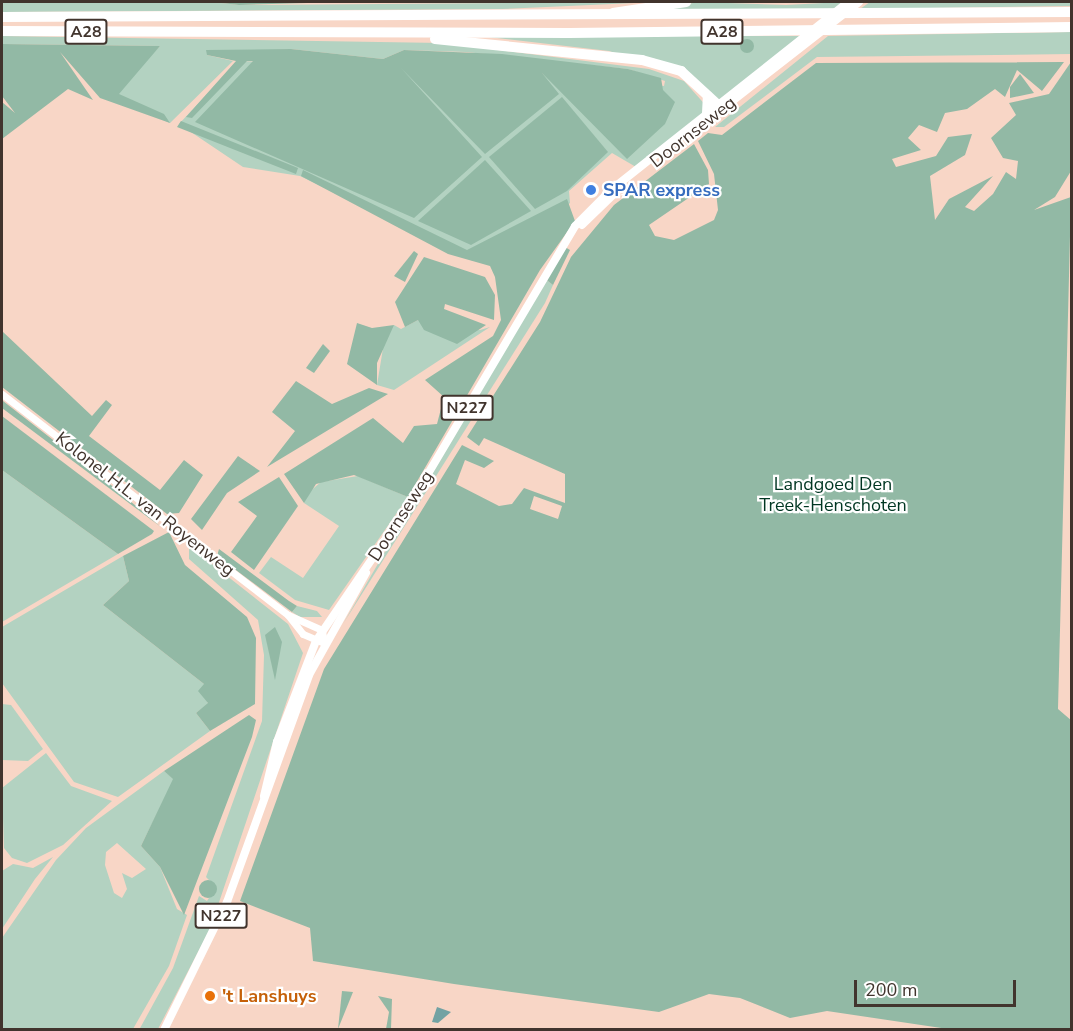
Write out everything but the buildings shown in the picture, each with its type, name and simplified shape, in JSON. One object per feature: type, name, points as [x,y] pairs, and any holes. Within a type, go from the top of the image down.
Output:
[{"type":"highway","name":"A28","points":[[593,18],[686,2]]},
{"type":"highway","name":"A28","points":[[2,17],[593,18],[1071,12]]},
{"type":"highway","name":"A28","points":[[2,31],[372,33],[1071,27]]},
{"type":"highway","name":"A28","points":[[372,33],[642,60],[681,71],[708,96],[723,105]]},
{"type":"highway","points":[[707,113],[708,96]]},
{"type":"main road","name":"Doornseweg","points":[[542,277],[577,230],[614,194],[848,2]]},
{"type":"main road","name":"Doornseweg","points":[[320,642],[454,432],[542,277],[591,207],[707,113],[723,105],[795,53],[859,2]]},
{"type":"main road","name":"Doornseweg","points":[[164,1029],[209,946],[320,642],[322,630],[368,567]]},
{"type":"street","name":"Kolonel H.L. van Royenweg","points":[[2,393],[320,642]]},
{"type":"street","name":"Kolonel H.L. van Royenweg","points":[[288,615],[322,630]]},
{"type":"green space","points":[[212,2],[239,5],[656,2],[502,9],[2,12],[2,3]]},
{"type":"green space","points":[[212,2],[343,2],[239,5]]},
{"type":"green space","points":[[699,2],[786,5],[843,2],[834,9],[653,10]]},
{"type":"green space","points":[[870,2],[1072,2],[1071,6],[860,9]]},
{"type":"green space","points":[[1071,32],[1071,54],[817,57],[724,127],[715,127],[828,36]]},
{"type":"green space","points":[[2,36],[442,43],[649,69],[684,81],[709,109],[636,167],[612,153],[569,191],[570,203],[529,234],[473,261],[300,176],[243,167],[179,124],[238,61],[480,68],[664,86],[665,81],[628,69],[466,52],[404,50],[383,59],[291,49],[207,55],[233,61],[170,123],[110,97],[160,46],[2,44]]},
{"type":"green space","points":[[480,36],[801,36],[717,102],[699,82],[609,51]]},
{"type":"green space","points":[[744,39],[750,39],[754,46],[750,53],[744,53],[740,49],[740,43]]},
{"type":"green space","points":[[2,44],[160,46],[119,94],[164,114],[170,123],[100,98],[60,52],[93,100],[68,89],[2,139],[2,102],[15,113],[2,96]]},
{"type":"green space","points":[[291,49],[383,59],[404,50],[502,54],[628,69],[661,78],[663,90],[675,102],[665,124],[627,159],[542,73],[559,94],[485,154],[401,68],[482,157],[414,218],[195,122],[253,61],[247,61],[192,118],[186,117],[236,61],[207,55],[206,50]]},
{"type":"green space","name":"Landgoed Den Treek-Henschoten","points":[[1064,62],[1042,91],[1017,70],[1005,97],[995,89],[967,109],[945,113],[937,132],[919,125],[908,138],[921,150],[892,159],[896,167],[936,156],[948,137],[972,134],[965,155],[930,176],[935,220],[949,199],[993,176],[965,207],[974,211],[993,194],[1006,172],[1016,179],[1018,161],[1003,158],[991,138],[1016,115],[1009,103],[1049,94],[1071,62],[1071,171],[1055,197],[1034,210],[1071,197],[1058,709],[1072,721],[1071,1029],[948,1029],[827,1011],[790,1018],[740,998],[709,994],[659,1012],[454,984],[313,961],[310,928],[240,901],[324,669],[462,445],[494,461],[484,468],[465,460],[456,484],[499,506],[512,504],[524,488],[565,503],[565,474],[484,438],[479,446],[467,437],[540,322],[571,257],[614,205],[694,144],[708,170],[709,184],[649,225],[655,236],[674,240],[714,220],[718,210],[714,174],[698,141],[708,133],[722,135],[816,63]],"holes":[[[534,496],[562,506],[558,519],[530,509]]]},
{"type":"green space","points":[[1020,74],[1034,93],[1010,98],[1010,87]]},
{"type":"green space","points":[[562,97],[608,152],[567,191],[535,209],[489,157]]},
{"type":"green space","points":[[181,121],[298,168],[296,174],[177,127]]},
{"type":"green space","points":[[485,160],[531,211],[471,245],[418,221]]},
{"type":"green space","points":[[303,170],[467,250],[567,199],[575,221],[540,270],[408,497],[354,475],[316,484],[304,503],[284,474],[373,418],[403,443],[414,426],[437,424],[444,397],[425,380],[493,336],[501,320],[495,277],[490,266],[448,254],[301,176]]},
{"type":"green space","points":[[565,247],[570,250],[553,285],[544,278]]},
{"type":"green space","points":[[414,251],[418,254],[405,282],[394,276]]},
{"type":"green space","points":[[424,257],[485,277],[495,295],[494,320],[445,304],[444,309],[486,325],[457,344],[424,330],[418,320],[405,327],[395,302]]},
{"type":"green space","points":[[544,278],[553,285],[545,303],[343,624]]},
{"type":"green space","points":[[418,320],[480,330],[490,327],[394,390],[377,385],[385,336],[394,325],[401,329]]},
{"type":"green space","points":[[357,323],[372,328],[394,325],[377,363],[377,385],[347,364]]},
{"type":"green space","points":[[2,331],[92,416],[106,400],[112,405],[89,436],[160,490],[184,460],[203,475],[179,513],[167,514],[2,387]]},
{"type":"green space","points":[[323,344],[330,351],[314,373],[306,368]]},
{"type":"green space","points":[[296,381],[332,404],[369,388],[388,394],[267,467],[295,431],[272,412]]},
{"type":"green space","points":[[3,401],[111,485],[161,527],[2,408]]},
{"type":"green space","points":[[2,416],[154,531],[152,534],[118,554],[2,470]]},
{"type":"green space","points":[[238,456],[260,471],[227,493],[202,530],[191,519]]},
{"type":"green space","points":[[2,470],[118,554],[2,622]]},
{"type":"green space","points":[[358,476],[408,497],[329,610],[295,600],[259,573],[271,557],[303,578],[339,526],[304,503],[308,493],[321,482]]},
{"type":"green space","points":[[279,477],[298,506],[254,570],[231,552],[257,516],[238,502]]},
{"type":"green space","points":[[169,532],[185,565],[247,617],[256,638],[255,704],[210,731],[196,713],[208,703],[198,691],[204,684],[103,605],[129,581],[123,556]]},
{"type":"green space","points":[[189,546],[288,624],[303,653],[210,929],[158,1029],[139,1030],[173,968],[199,896],[207,901],[216,887],[206,877],[262,721],[264,655],[258,620],[189,559]]},
{"type":"green space","points":[[219,549],[297,606],[292,612],[217,556]]},
{"type":"green space","points":[[123,556],[129,581],[103,605],[204,684],[208,704],[196,713],[210,731],[118,797],[74,782],[2,683],[2,627]]},
{"type":"green space","points":[[297,606],[317,611],[322,617],[300,617],[292,612]]},
{"type":"green space","points":[[275,627],[282,642],[275,680],[265,635]]},
{"type":"green space","points":[[2,704],[11,705],[43,749],[28,761],[2,760]]},
{"type":"green space","points":[[249,715],[256,720],[252,737],[184,915],[160,867],[141,846],[173,779],[164,771]]},
{"type":"green space","points":[[46,753],[71,786],[112,801],[63,845],[27,863],[12,858],[4,848],[2,788]]},
{"type":"green space","points":[[164,771],[174,779],[141,846],[160,867],[177,909],[187,915],[169,966],[133,1029],[2,1030],[2,938],[56,860],[86,828]],"holes":[[[117,843],[146,869],[132,878],[122,873],[127,889],[122,898],[114,893],[105,865],[106,852]]]},
{"type":"green space","points":[[53,857],[35,879],[2,929],[2,871],[13,864],[33,868]]},
{"type":"green space","points":[[204,880],[212,880],[217,885],[215,896],[204,898],[199,893],[199,885]]},
{"type":"green space","points":[[342,991],[353,992],[338,1029]]},
{"type":"green space","points":[[378,996],[392,999],[391,1029],[386,1029],[389,1012]]},
{"type":"water","points":[[437,1007],[451,1012],[438,1023],[432,1022]]},
{"type":"place","name":"SPAR express","points":[[591,190]]},
{"type":"place","name":"'t Lanshuys","points":[[210,996]]}]
